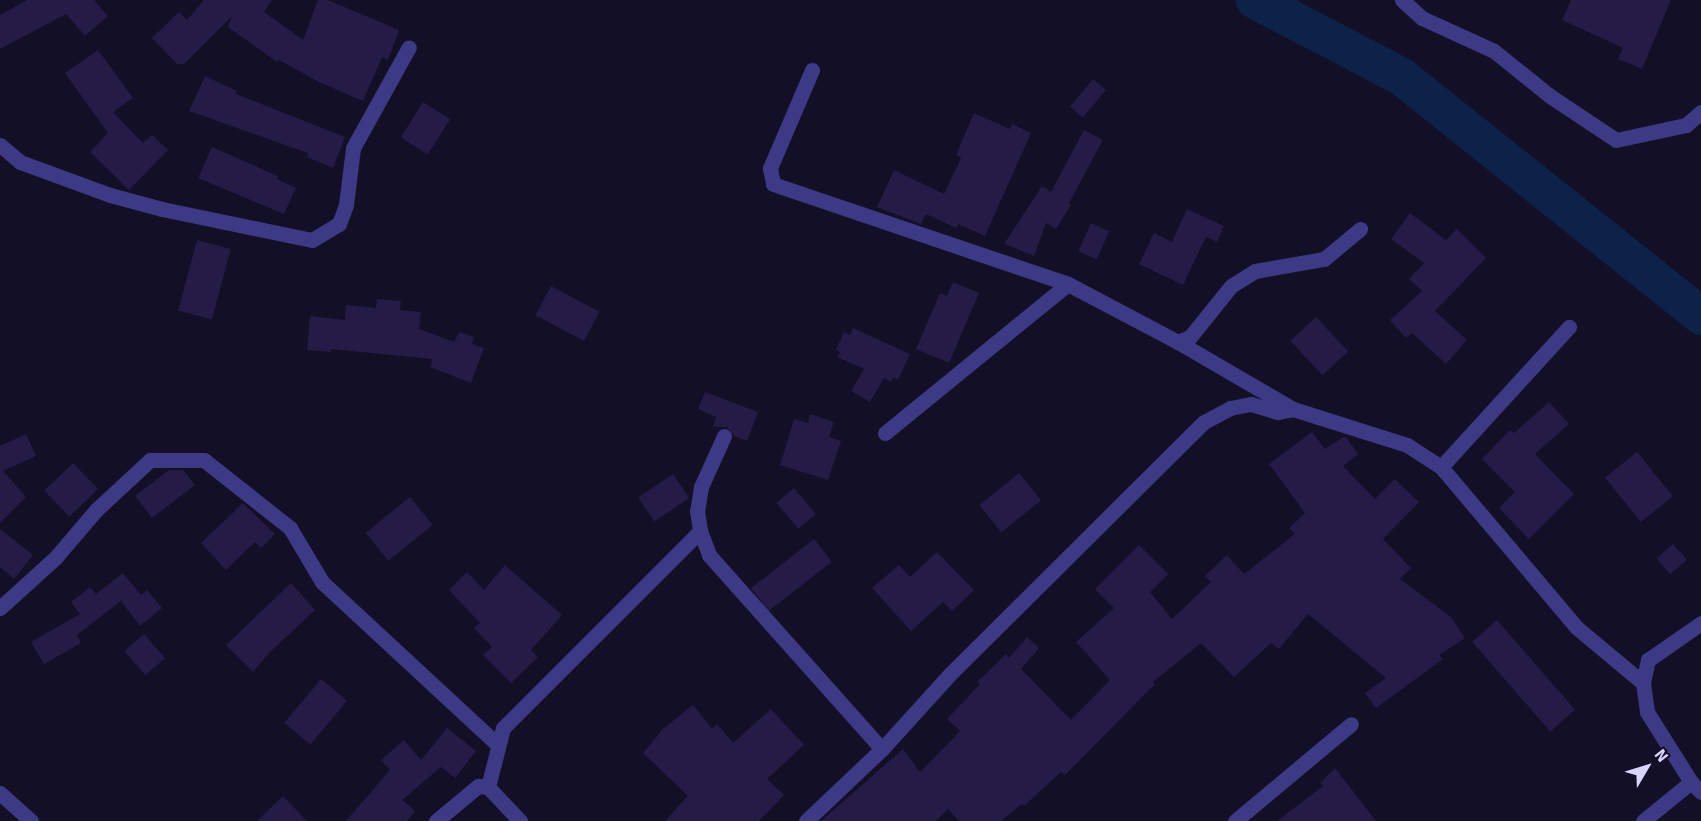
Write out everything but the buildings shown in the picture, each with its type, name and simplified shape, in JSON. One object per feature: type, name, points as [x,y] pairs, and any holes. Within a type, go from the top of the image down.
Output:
[{"type":"street","points":[[1402,0],[1422,18],[1494,51],[1550,96],[1616,140],[1686,125],[1701,112]]},
{"type":"street","points":[[0,145],[20,162],[110,195],[162,209],[312,240],[339,224],[346,205],[353,148],[409,47]]},
{"type":"street","points":[[812,70],[770,168],[773,184],[1068,284],[1178,342],[1293,409],[1407,445],[1441,467],[1576,627],[1643,683]]},
{"type":"street","points":[[1178,342],[1190,337],[1231,286],[1255,271],[1324,259],[1360,229]]},
{"type":"street","points":[[885,433],[1068,284]]},
{"type":"street","points":[[1441,467],[1569,327]]},
{"type":"street","points":[[806,821],[882,749],[951,673],[1204,422],[1230,408],[1251,404],[1278,412],[1293,409]]},
{"type":"street","points":[[724,436],[701,487],[697,511],[700,531],[709,555],[882,749]]},
{"type":"street","points":[[0,608],[56,557],[96,510],[150,460],[204,460],[290,528],[322,582],[497,744]]},
{"type":"street","points":[[488,787],[497,744],[503,728],[700,531]]},
{"type":"street","points":[[1643,821],[1696,787],[1647,712],[1643,683],[1648,660],[1701,623]]},
{"type":"street","points":[[1235,821],[1351,724]]},
{"type":"street","points":[[436,821],[478,786],[488,787],[520,821]]},
{"type":"street","points":[[0,793],[32,821]]},
{"type":"waterway","points":[[1255,0],[1402,77],[1701,316]]}]
